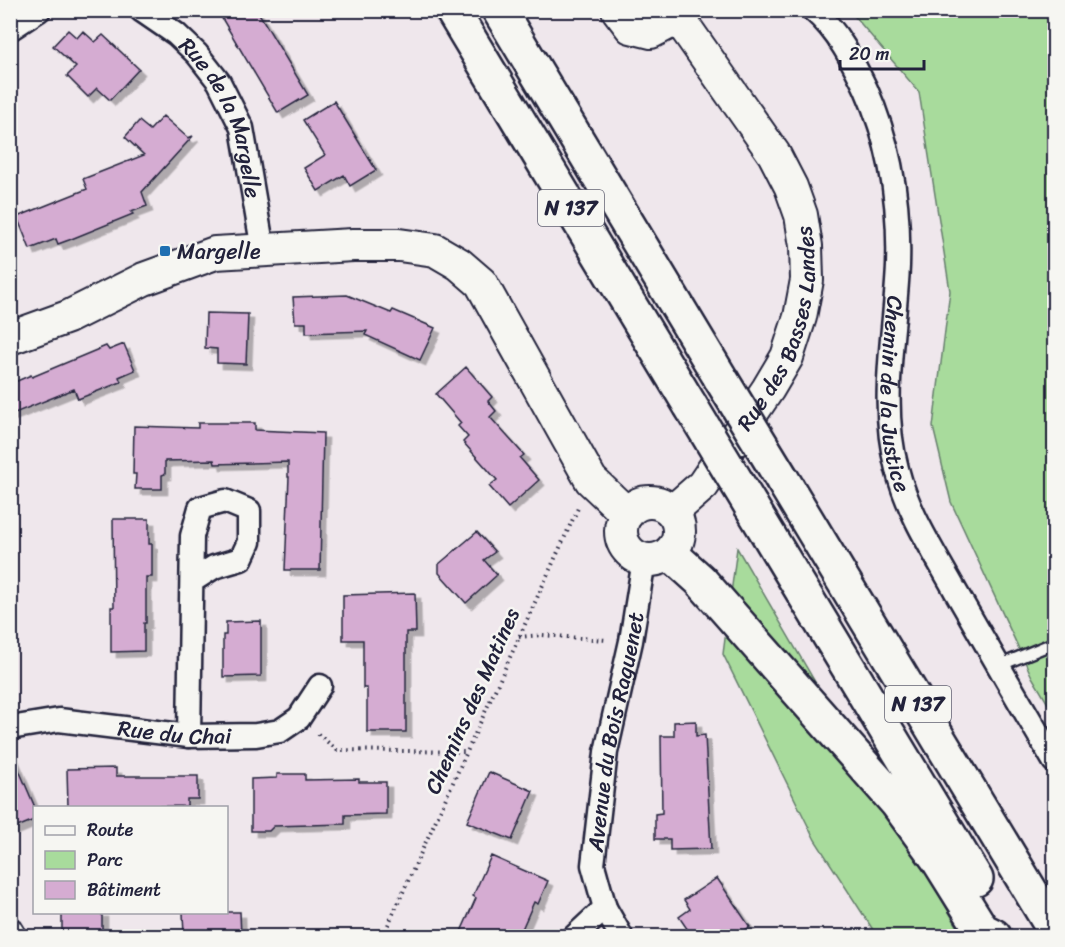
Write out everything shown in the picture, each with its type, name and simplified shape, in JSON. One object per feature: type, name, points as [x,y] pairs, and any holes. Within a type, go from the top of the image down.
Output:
[{"type":"highway","name":"N 137","points":[[452,10],[1010,936]]},
{"type":"highway","name":"N 137","points":[[499,10],[1054,930]]},
{"type":"highway","points":[[657,556],[700,580],[897,803],[937,858],[982,930],[994,936]]},
{"type":"street","points":[[10,29],[39,10]]},
{"type":"street","name":"Rue de la Margelle","points":[[141,10],[176,34],[219,82],[242,128],[263,250]]},
{"type":"street","points":[[618,10],[631,27],[651,32],[680,13]]},
{"type":"street","name":"Chemin de la Justice","points":[[813,10],[825,20],[845,47],[877,113],[890,157],[898,228],[898,266],[888,426],[897,469],[909,507],[998,666],[1054,760]]},
{"type":"street","name":"Rue des Basses Landes","points":[[672,512],[703,485],[787,357],[800,317],[807,280],[806,246],[801,215],[791,188],[774,154],[680,13]]},
{"type":"street","points":[[10,338],[68,317],[144,279],[215,253],[353,245],[399,245],[435,250],[459,264],[481,283],[591,480],[627,514]]},
{"type":"street","points":[[644,503],[664,506],[672,512],[677,520],[678,537],[657,556],[635,556],[628,549],[621,532],[627,514],[644,503]]},
{"type":"street","name":"Avenue du Bois Raguenet","points":[[621,936],[605,908],[593,865],[606,752],[631,641],[657,556]]},
{"type":"street","points":[[189,736],[192,581]]},
{"type":"street","name":"Rue du Chai","points":[[10,728],[59,720],[189,736],[256,735],[280,731],[299,718],[320,686]]},
{"type":"street","points":[[575,936],[605,908]]},
{"type":"street","points":[[10,928],[15,936]]},
{"type":"lane","points":[[998,666],[1054,643]]},
{"type":"path","name":"Chemins des Matines","points":[[383,936],[591,480]]},
{"type":"path","points":[[519,637],[542,634],[631,641]]},
{"type":"path","points":[[299,718],[337,750],[467,752]]},
{"type":"green space","points":[[850,11],[1054,11],[1054,714],[1032,677],[951,502],[933,427],[950,291],[919,92]]},
{"type":"green space","points":[[737,548],[963,936],[877,936],[815,840],[723,654]]},
{"type":"building","points":[[217,10],[257,10],[308,95],[278,113]]},
{"type":"building","points":[[68,30],[77,38],[83,31],[95,42],[103,35],[139,69],[110,100],[97,88],[88,97],[67,76],[76,67],[53,46]]},
{"type":"building","points":[[334,101],[376,170],[350,186],[344,175],[318,191],[304,168],[325,155],[303,120]]},
{"type":"building","points":[[163,116],[188,138],[193,136],[142,192],[147,206],[69,240],[58,244],[56,239],[30,249],[17,217],[87,189],[83,179],[144,155],[125,137],[139,121],[150,130]]},
{"type":"building","points":[[347,295],[391,313],[393,310],[435,328],[420,360],[365,335],[367,331],[306,333],[306,323],[295,323],[293,297]]},
{"type":"building","points":[[206,313],[248,314],[246,364],[217,363],[217,349],[205,348]]},
{"type":"building","points":[[124,344],[135,370],[119,377],[121,382],[78,399],[74,389],[10,415],[10,384],[106,346],[109,350]]},
{"type":"building","points":[[466,367],[492,397],[488,401],[496,411],[490,417],[524,455],[520,458],[539,480],[508,508],[489,486],[497,480],[463,442],[468,437],[458,426],[461,423],[436,394]]},
{"type":"building","points":[[198,423],[255,423],[255,430],[323,433],[320,570],[285,570],[288,462],[215,464],[214,460],[165,461],[162,489],[135,489],[134,426],[198,428]]},
{"type":"building","points":[[113,519],[149,519],[152,577],[146,577],[144,651],[111,652],[111,607],[114,607]]},
{"type":"building","points":[[477,532],[495,552],[484,560],[497,575],[466,603],[439,573],[439,564]]},
{"type":"building","points":[[415,593],[416,632],[406,632],[406,732],[367,732],[367,688],[363,688],[363,640],[343,640],[343,595]]},
{"type":"building","points":[[261,621],[261,676],[223,677],[223,635],[226,635],[226,622]]},
{"type":"building","points":[[696,721],[696,736],[705,735],[711,849],[670,850],[670,839],[655,839],[655,814],[662,813],[661,736],[674,736],[674,722]]},
{"type":"building","points":[[10,749],[34,806],[33,820],[10,830]]},
{"type":"building","points":[[116,768],[116,776],[198,776],[198,799],[187,799],[187,806],[68,806],[67,769]]},
{"type":"building","points":[[489,772],[533,791],[512,840],[467,822]]},
{"type":"building","points":[[277,774],[305,774],[305,780],[359,779],[359,782],[386,782],[386,814],[345,815],[345,824],[274,826],[269,831],[251,831],[251,779],[277,778]]},
{"type":"building","points":[[491,856],[548,881],[538,904],[534,902],[519,936],[459,936],[476,898],[473,896]]},
{"type":"building","points":[[717,878],[750,927],[735,936],[692,936],[679,917],[690,909],[684,900]]},
{"type":"building","points":[[240,912],[241,936],[184,936],[183,914]]},
{"type":"building","points":[[62,914],[102,914],[102,936],[62,936]]},
{"type":"place","name":"Margelle","points":[[165,251]]}]
